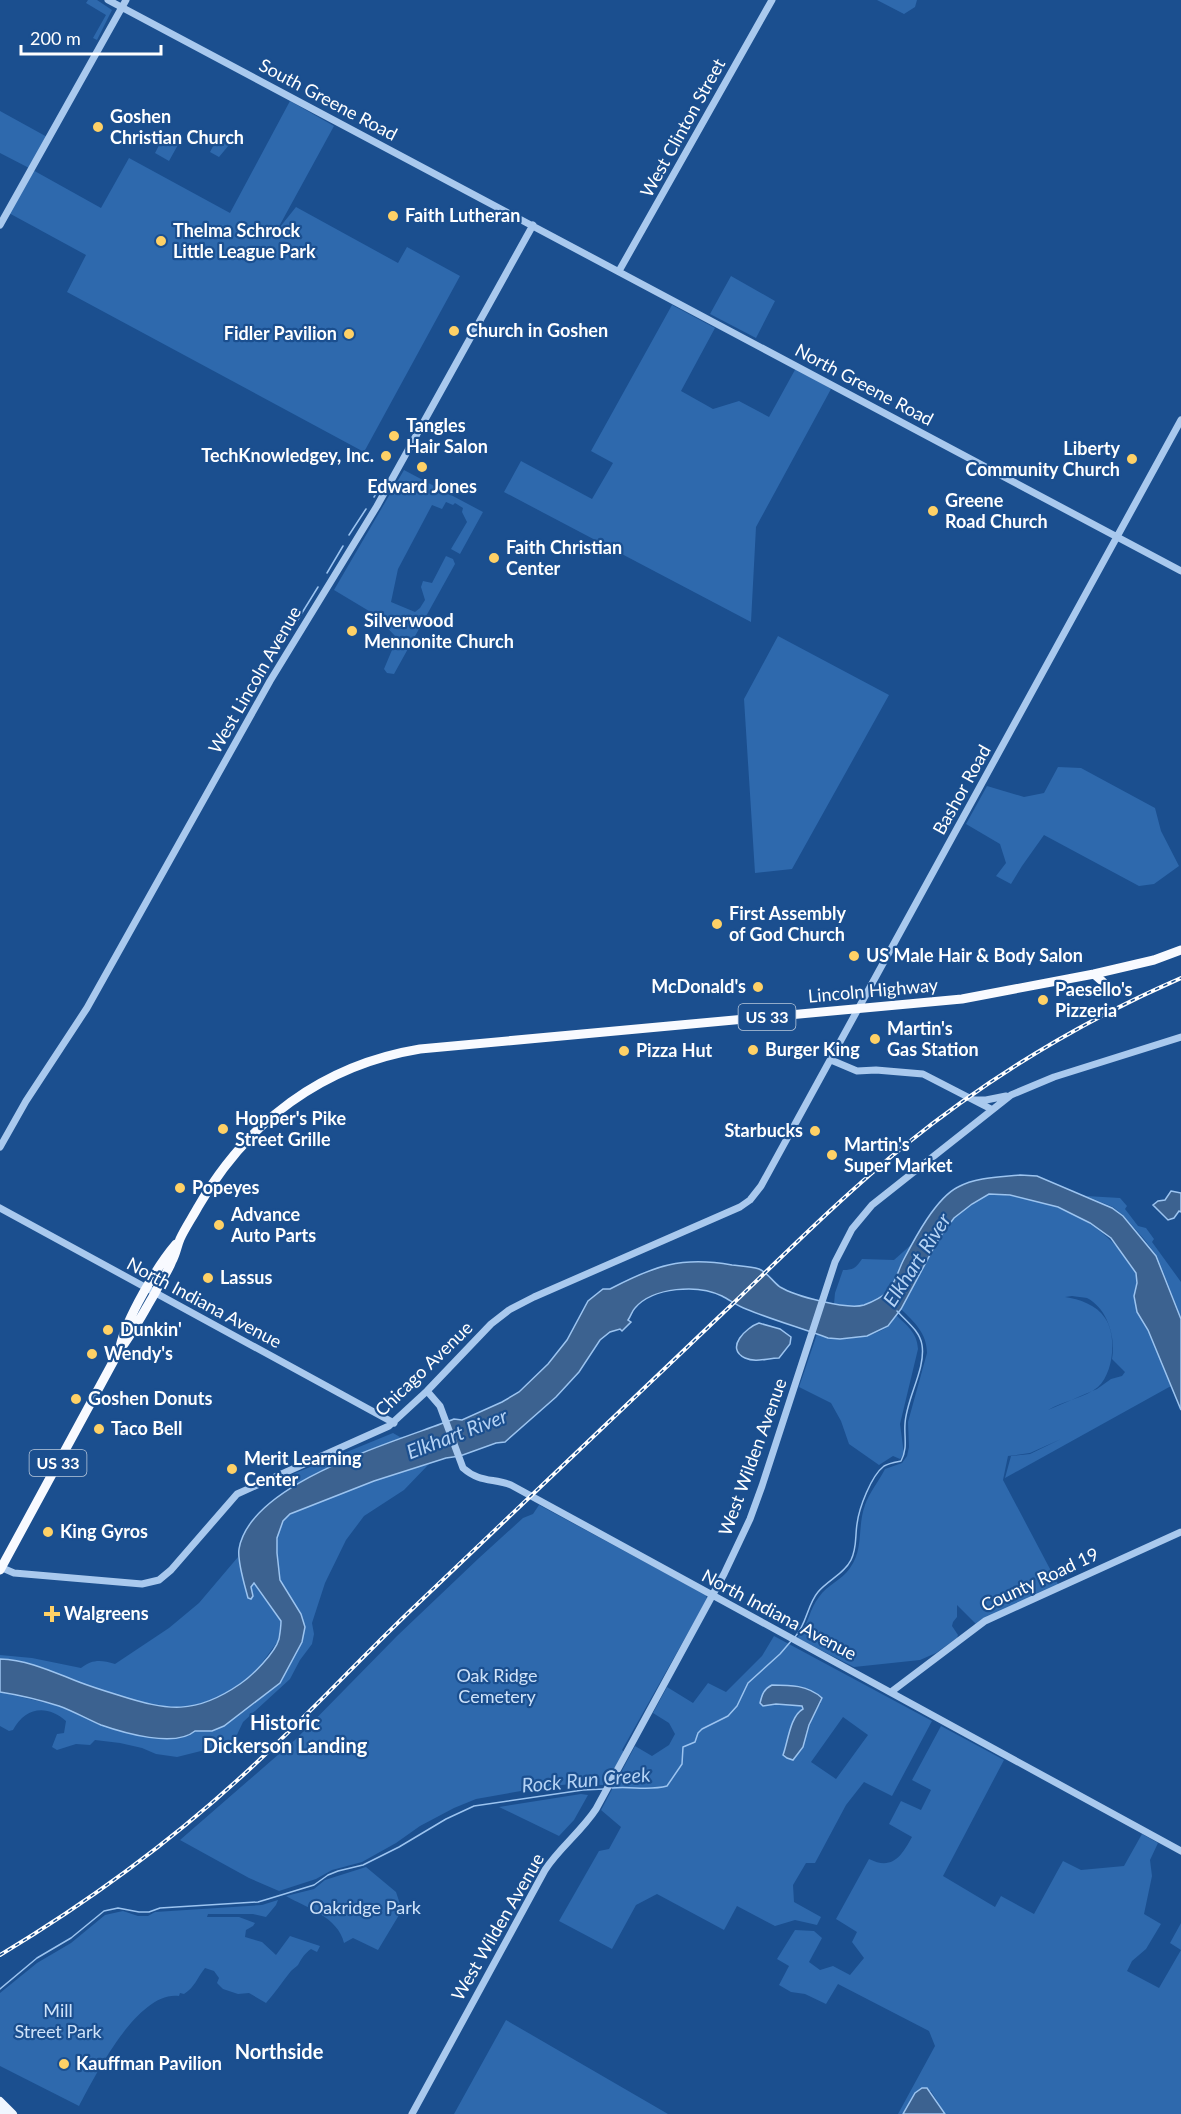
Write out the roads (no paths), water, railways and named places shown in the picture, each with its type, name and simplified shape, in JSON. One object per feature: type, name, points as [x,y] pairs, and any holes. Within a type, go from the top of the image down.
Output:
[{"type":"highway","name":"Lincoln Highway","points":[[151,1291],[172,1261],[179,1240],[219,1173],[253,1133],[289,1103],[339,1074],[377,1059],[456,1045],[972,997],[1094,974],[1154,960],[1181,950]]},
{"type":"highway","points":[[1094,974],[1103,982],[1100,991]]},
{"type":"highway","name":"US 33","points":[[0,1568],[119,1351],[130,1337],[151,1291]]},
{"type":"main road","points":[[0,2101],[13,2114]]},
{"type":"main road","points":[[0,2110],[4,2114]]},
{"type":"street","name":"South Greene Road","points":[[108,0],[124,4],[533,225]]},
{"type":"street","name":"West Clinton Street","points":[[620,271],[772,0]]},
{"type":"street","points":[[0,225],[124,4]]},
{"type":"street","name":"North Greene Road","points":[[533,225],[1181,571]]},
{"type":"street","name":"West Lincoln Avenue","points":[[0,1147],[31,1094],[87,1008],[270,681],[377,506],[533,225]]},
{"type":"street","name":"Bashor Road","points":[[768,1173],[1181,420]]},
{"type":"street","name":"West Wilden Avenue","points":[[412,2114],[545,1870],[560,1850],[589,1820],[604,1796],[736,1549],[753,1511],[825,1291],[843,1244],[860,1218],[891,1189],[1011,1095],[1054,1077],[1181,1037]]},
{"type":"street","points":[[831,1060],[857,1071],[917,1073],[991,1109]]},
{"type":"street","points":[[974,1100],[1011,1095]]},
{"type":"street","name":"Chicago Avenue","points":[[0,1568],[14,1573],[142,1584],[159,1580],[171,1570],[237,1494],[394,1423],[491,1324],[509,1310],[740,1207],[756,1194],[768,1173]]},
{"type":"street","name":"North Indiana Avenue","points":[[0,1208],[394,1423]]},
{"type":"street","name":"North Indiana Avenue","points":[[427,1391],[438,1402],[464,1469],[471,1474],[485,1480],[511,1485],[1181,1851]]},
{"type":"street","name":"County Road 19","points":[[891,1692],[985,1621],[1181,1532]]},
{"type":"water","name":"Elkhart River","points":[[1020,1175],[1037,1176],[1112,1208],[1123,1216],[1156,1256],[1181,1319],[1181,1410],[1148,1330],[1137,1312],[1134,1296],[1137,1283],[1136,1273],[1111,1238],[1090,1223],[1058,1207],[1010,1195],[989,1194],[954,1218],[939,1238],[901,1309],[888,1326],[867,1336],[828,1338],[743,1308],[712,1292],[689,1289],[664,1292],[643,1301],[635,1308],[628,1320],[631,1322],[622,1331],[620,1329],[610,1332],[600,1340],[579,1372],[556,1397],[505,1442],[374,1481],[290,1514],[283,1521],[277,1538],[277,1553],[280,1580],[301,1614],[305,1627],[302,1642],[280,1683],[224,1726],[212,1731],[195,1731],[175,1738],[149,1737],[101,1725],[52,1704],[0,1692],[0,1659],[31,1664],[108,1692],[167,1707],[195,1705],[224,1694],[257,1670],[277,1645],[281,1621],[254,1583],[251,1587],[253,1596],[251,1599],[248,1598],[240,1567],[239,1549],[249,1525],[269,1504],[297,1484],[364,1452],[454,1419],[462,1420],[519,1392],[548,1364],[567,1340],[588,1301],[603,1289],[610,1289],[640,1274],[668,1265],[698,1262],[759,1269],[787,1291],[834,1304],[864,1305],[879,1298],[890,1288],[920,1230],[934,1209],[950,1192],[972,1181]]},
{"type":"water","points":[[1171,1191],[1181,1193],[1181,1212],[1179,1211],[1174,1218],[1168,1220],[1153,1205],[1165,1200]]},
{"type":"water","points":[[759,1323],[780,1329],[791,1337],[790,1344],[779,1358],[753,1360],[739,1354],[737,1344],[740,1338]]},
{"type":"water","points":[[772,1685],[805,1688],[822,1698],[809,1725],[803,1747],[793,1760],[783,1755],[792,1723],[803,1709],[802,1706],[776,1704],[763,1706],[760,1703],[763,1694]]},
{"type":"water","points":[[922,2088],[927,2088],[945,2114],[903,2114],[915,2093]]},
{"type":"waterway","points":[[374,497],[385,478]]},
{"type":"waterway","points":[[349,535],[366,509]]},
{"type":"waterway","points":[[327,573],[343,546]]},
{"type":"waterway","points":[[297,621],[318,587]]},
{"type":"waterway","name":"Rock Run Creek","points":[[795,1637],[818,1592],[851,1560],[860,1510],[875,1477],[884,1466],[901,1461],[903,1456],[906,1414],[919,1374],[922,1345],[919,1335],[897,1311]]},
{"type":"waterway","name":"Rock Run Creek","points":[[612,1788],[667,1786],[682,1764],[683,1747],[695,1742],[702,1729],[728,1716],[737,1706],[748,1683],[792,1640]]},
{"type":"waterway","name":"Rock Run Creek","points":[[0,1989],[37,1958],[71,1938],[104,1911],[118,1908],[149,1912],[160,1908],[258,1902],[314,1885],[338,1871],[363,1865],[474,1806],[604,1789]]},
{"type":"railway","points":[[0,1955],[67,1913],[132,1867],[225,1792],[408,1613],[812,1228],[904,1146],[1002,1074],[1072,1032],[1181,978]]},
{"type":"place","name":"Goshen Christian Church","points":[[98,127]]},
{"type":"place","name":"Faith Lutheran","points":[[393,216]]},
{"type":"place","name":"Thelma Schrock Little League Park","points":[[161,241]]},
{"type":"place","name":"Church in Goshen","points":[[454,331]]},
{"type":"place","name":"Fidler Pavilion","points":[[349,334]]},
{"type":"place","name":"Tangles Hair Salon","points":[[394,436]]},
{"type":"place","name":"TechKnowledgey, Inc.","points":[[386,456]]},
{"type":"place","name":"Liberty Community Church","points":[[1132,459]]},
{"type":"place","name":"Edward Jones","points":[[422,467]]},
{"type":"place","name":"Greene Road Church","points":[[933,511]]},
{"type":"place","name":"Faith Christian Center","points":[[494,558]]},
{"type":"place","name":"Silverwood Mennonite Church","points":[[352,631]]},
{"type":"place","name":"First Assembly of God Church","points":[[717,924]]},
{"type":"place","name":"US Male Hair & Body Salon","points":[[854,956]]},
{"type":"place","name":"McDonald's","points":[[758,987]]},
{"type":"place","name":"Paesello's Pizzeria","points":[[1043,1000]]},
{"type":"place","name":"Martin's Gas Station","points":[[875,1039]]},
{"type":"place","name":"Burger King","points":[[753,1050]]},
{"type":"place","name":"Pizza Hut","points":[[624,1051]]},
{"type":"place","name":"Hopper's Pike Street Grille","points":[[223,1129]]},
{"type":"place","name":"Starbucks","points":[[815,1131]]},
{"type":"place","name":"Martin's Super Market","points":[[832,1155]]},
{"type":"place","name":"Popeyes","points":[[180,1188]]},
{"type":"place","name":"Advance Auto Parts","points":[[219,1225]]},
{"type":"place","name":"Lassus","points":[[208,1278]]},
{"type":"place","name":"Dunkin'","points":[[108,1330]]},
{"type":"place","name":"Wendy's","points":[[92,1354]]},
{"type":"place","name":"Goshen Donuts","points":[[76,1399]]},
{"type":"place","name":"Taco Bell","points":[[99,1429]]},
{"type":"place","name":"Merit Learning Center","points":[[232,1469]]},
{"type":"place","name":"King Gyros","points":[[48,1532]]},
{"type":"place","name":"Walgreens","points":[[52,1614]]},
{"type":"place","name":"Kauffman Pavilion","points":[[64,2064]]},
{"type":"district","name":"Historic Dickerson Landing","points":[[285,1734]]},
{"type":"district","name":"Northside","points":[[279,2052]]},
{"type":"park label","name":"Oak Ridge Cemetery","points":[[497,1686]]},
{"type":"park label","name":"Oakridge Park","points":[[365,1908]]},
{"type":"park label","name":"Mill Street Park","points":[[58,2021]]}]
